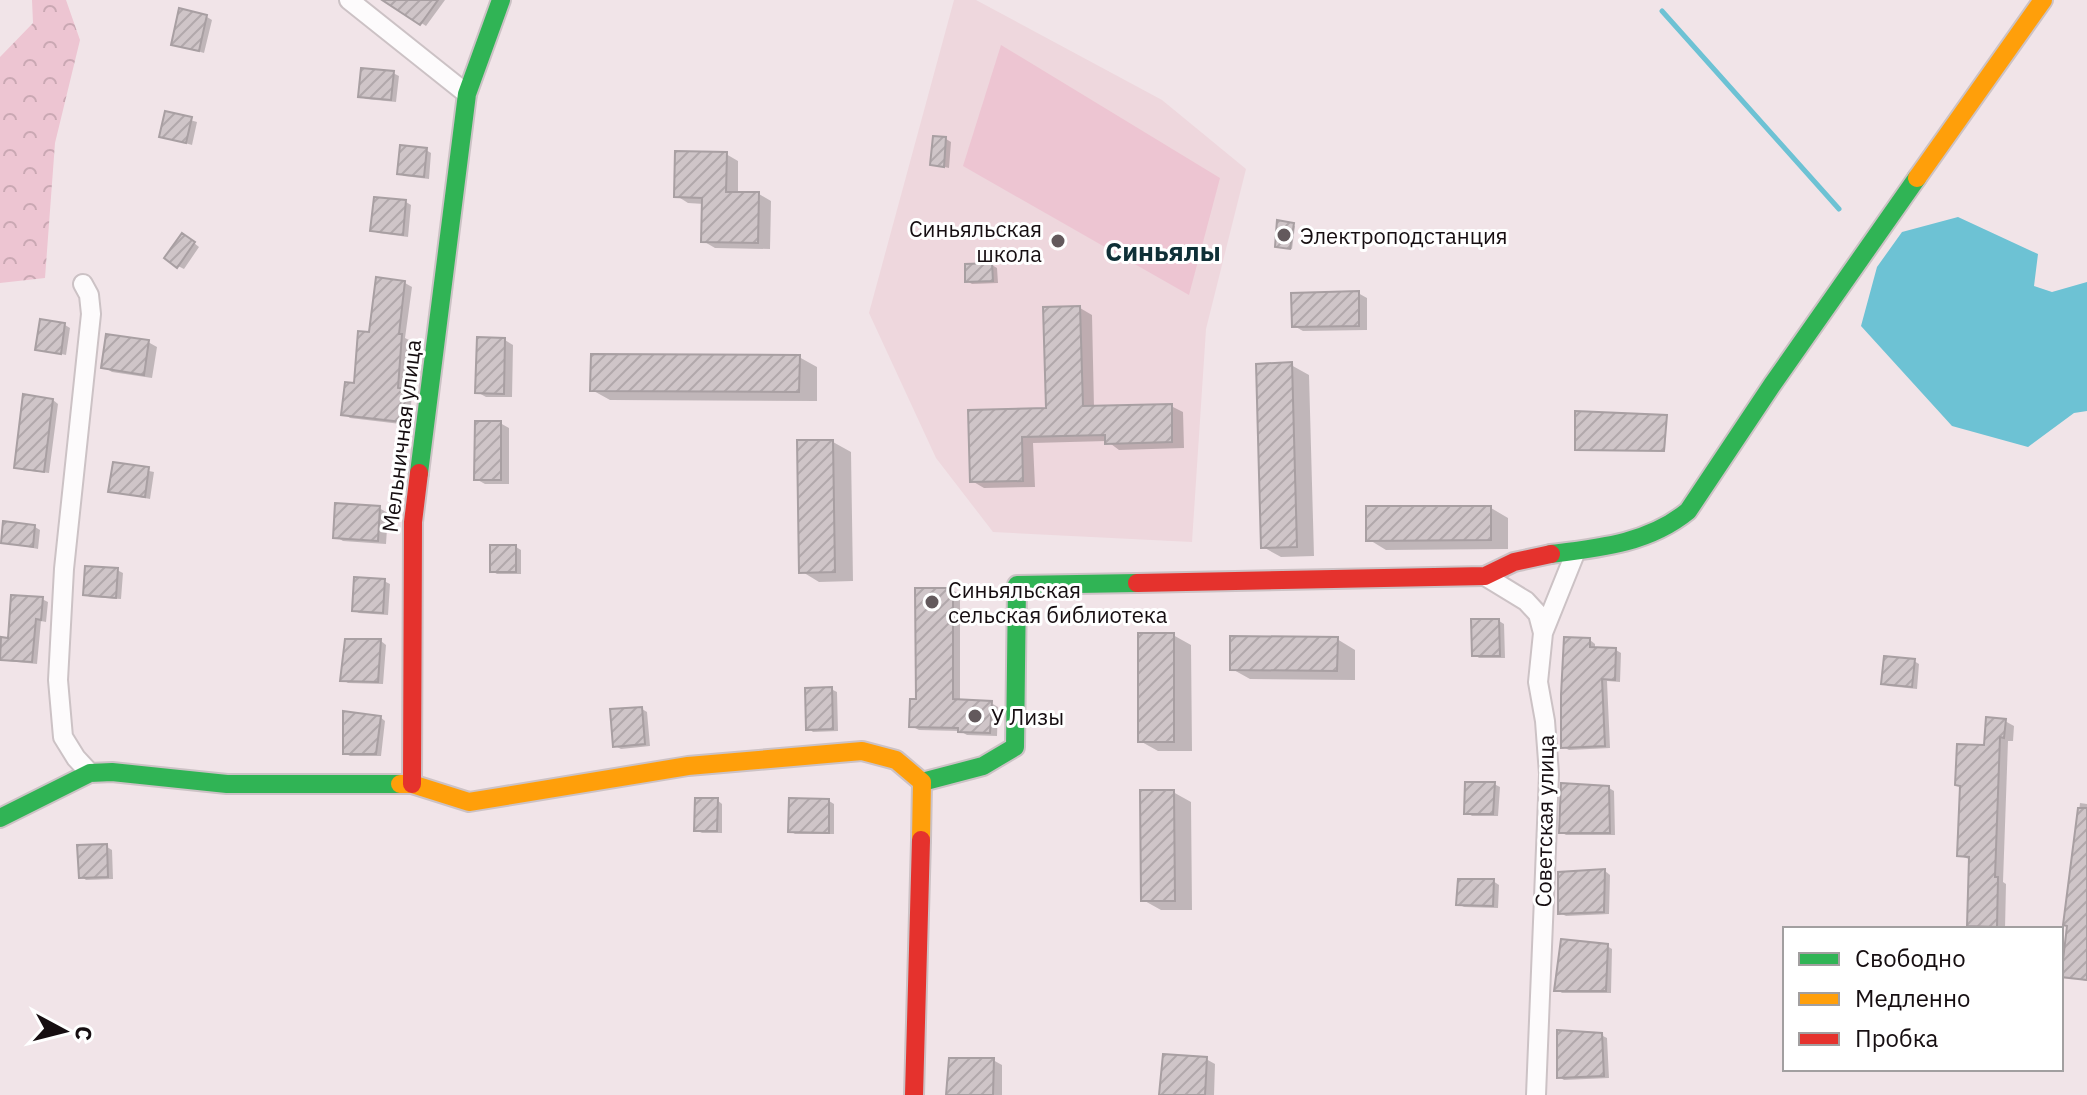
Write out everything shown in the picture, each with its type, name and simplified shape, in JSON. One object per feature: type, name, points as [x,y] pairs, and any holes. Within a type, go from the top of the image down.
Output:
[{"type":"street","points":[[349,0],[467,94]]},
{"type":"street","name":"Мельничная улица","points":[[412,784],[413,522],[467,94],[501,0]]},
{"type":"street","points":[[922,782],[965,773],[1005,755],[1015,747],[1017,585],[1485,576],[1514,562],[1636,540],[1677,520],[1688,511],[1772,385],[2043,0]]},
{"type":"street","points":[[83,284],[89,295],[91,314],[64,569],[58,680],[63,737],[90,773]]},
{"type":"street","name":"Советская улица","points":[[1536,1095],[1549,774],[1538,682],[1543,633],[1576,551]]},
{"type":"street","points":[[1485,576],[1526,601],[1538,614],[1543,633]]},
{"type":"street","points":[[0,818],[90,773],[112,772],[227,784],[412,784],[469,802],[688,766],[862,751],[888,755],[904,762],[922,782],[914,1095]]},
{"type":"shaded area","name":"Синьяльская школа","points":[[954,0],[976,0],[1162,100],[1246,169],[1206,329],[1192,542],[993,532],[936,458],[869,313]]},
{"type":"green space","points":[[32,0],[66,0],[80,40],[55,143],[45,278],[0,283],[0,57],[33,23]]},
{"type":"green space","points":[[1001,45],[1220,178],[1189,295],[963,166]]},
{"type":"water","points":[[1958,217],[2038,254],[2034,286],[2052,292],[2087,282],[2087,411],[2074,413],[2028,447],[1952,426],[1861,326],[1877,267],[1902,232]]},
{"type":"building","points":[[382,0],[438,0],[420,25]]},
{"type":"building","points":[[179,8],[207,15],[199,51],[171,45]]},
{"type":"building","points":[[361,68],[394,71],[391,100],[358,97]]},
{"type":"building","points":[[165,111],[192,117],[186,143],[159,137]]},
{"type":"building","points":[[933,136],[946,137],[944,167],[930,165]]},
{"type":"building","points":[[400,145],[427,148],[424,177],[397,174]]},
{"type":"building","points":[[675,151],[727,152],[726,192],[759,192],[758,243],[701,242],[702,198],[674,197]]},
{"type":"building","points":[[374,197],[406,200],[403,235],[370,231]]},
{"type":"building","name":"Электроподстанция","points":[[1277,220],[1294,223],[1290,249],[1275,247]]},
{"type":"building","points":[[182,233],[195,242],[177,268],[164,258]]},
{"type":"building","points":[[992,263],[993,281],[965,282],[965,264]]},
{"type":"building","points":[[376,277],[405,281],[399,334],[402,334],[398,388],[406,389],[402,422],[341,415],[345,382],[354,383],[358,331],[369,332]]},
{"type":"building","points":[[1359,291],[1359,326],[1292,327],[1291,293]]},
{"type":"building","points":[[1080,306],[1083,406],[1172,404],[1172,442],[1105,444],[1105,435],[1022,437],[1023,481],[970,482],[968,410],[1046,408],[1043,307]]},
{"type":"building","points":[[40,319],[65,323],[61,354],[35,350]]},
{"type":"building","points":[[106,334],[149,340],[144,375],[101,368]]},
{"type":"building","points":[[477,337],[505,338],[504,394],[475,393]]},
{"type":"building","points":[[591,354],[800,355],[799,392],[590,391]]},
{"type":"building","points":[[1292,362],[1297,547],[1261,548],[1256,364]]},
{"type":"building","points":[[23,394],[53,399],[44,472],[14,468]]},
{"type":"building","points":[[1575,411],[1667,415],[1664,451],[1575,450]]},
{"type":"building","points":[[475,421],[501,421],[501,480],[474,480]]},
{"type":"building","points":[[797,440],[833,440],[835,572],[799,573]]},
{"type":"building","points":[[113,462],[149,467],[145,497],[108,492]]},
{"type":"building","points":[[335,503],[380,506],[378,541],[333,538]]},
{"type":"building","points":[[1366,506],[1491,506],[1491,540],[1366,541]]},
{"type":"building","points":[[3,521],[35,525],[33,547],[1,543]]},
{"type":"building","points":[[490,545],[516,545],[516,572],[490,572]]},
{"type":"building","points":[[85,566],[118,568],[116,598],[83,595]]},
{"type":"building","points":[[354,577],[385,579],[383,613],[352,611]]},
{"type":"building","points":[[915,588],[953,588],[953,699],[992,701],[990,733],[958,732],[958,728],[909,727],[910,699],[916,699]]},
{"type":"building","points":[[11,595],[43,597],[41,620],[36,619],[32,662],[0,660],[1,637],[8,638]]},
{"type":"building","points":[[1471,619],[1499,619],[1500,656],[1472,656]]},
{"type":"building","points":[[1138,633],[1174,633],[1174,742],[1138,742]]},
{"type":"building","points":[[1230,636],[1338,637],[1337,671],[1230,670]]},
{"type":"building","points":[[1564,637],[1590,638],[1590,647],[1616,648],[1615,680],[1602,679],[1605,746],[1561,748]]},
{"type":"building","points":[[345,639],[381,639],[378,682],[340,681]]},
{"type":"building","points":[[1884,656],[1915,659],[1912,687],[1881,684]]},
{"type":"building","points":[[832,687],[833,729],[806,730],[805,688]]},
{"type":"building","points":[[642,707],[645,744],[613,747],[610,709]]},
{"type":"building","points":[[343,711],[381,716],[376,754],[343,754]]},
{"type":"building","points":[[1986,717],[2006,719],[2004,738],[2000,737],[1995,877],[1998,877],[1997,927],[1967,926],[1969,857],[1957,856],[1960,786],[1955,785],[1957,744],[1984,745]]},
{"type":"building","points":[[1465,782],[1495,782],[1493,814],[1464,814]]},
{"type":"building","points":[[1561,783],[1609,786],[1610,833],[1559,833]]},
{"type":"building","points":[[1140,790],[1174,790],[1175,901],[1141,901]]},
{"type":"building","points":[[695,798],[718,798],[717,831],[694,831]]},
{"type":"building","points":[[789,798],[829,799],[829,833],[788,832]]},
{"type":"building","points":[[2078,808],[2087,808],[2087,980],[2063,977],[2067,926],[2063,925]]},
{"type":"building","points":[[107,844],[108,877],[79,878],[77,845]]},
{"type":"building","points":[[1605,869],[1604,912],[1558,914],[1558,872]]},
{"type":"building","points":[[1458,879],[1494,879],[1493,906],[1456,905]]},
{"type":"building","points":[[1561,939],[1608,944],[1606,991],[1554,991]]},
{"type":"building","points":[[1557,1030],[1602,1033],[1604,1076],[1557,1078]]},
{"type":"building","points":[[1163,1054],[1207,1057],[1205,1095],[1159,1095]]},
{"type":"building","points":[[949,1058],[994,1058],[993,1095],[946,1095]]},
{"type":"waterway","points":[[1662,11],[1839,209]]},
{"type":"traffic: fast","points":[[419,473],[467,94],[501,0]]},
{"type":"traffic: fast","points":[[1551,554],[1606,546],[1640,537],[1673,522],[1688,511],[1917,178]]},
{"type":"traffic: fast","points":[[922,782],[983,766],[1015,747],[1017,585],[1137,583]]},
{"type":"traffic: fast","points":[[0,818],[90,773],[112,772],[227,784],[400,784]]},
{"type":"traffic: slow","points":[[1917,178],[2043,0]]},
{"type":"traffic: slow","points":[[400,784],[412,784],[469,802],[688,766],[862,751],[896,760],[922,782],[921,840]]},
{"type":"traffic: jam","points":[[412,784],[413,522],[419,473]]},
{"type":"traffic: jam","points":[[1137,583],[1485,576],[1514,562],[1551,554]]},
{"type":"traffic: jam","points":[[914,1095],[921,840]]},
{"type":"place","name":"Электроподстанция","points":[[1284,235]]},
{"type":"place","name":"Синьяльская школа","points":[[1058,241]]},
{"type":"place","name":"Синьяльская сельская библиотека","points":[[932,602]]},
{"type":"place","name":"У Лизы","points":[[975,716]]},
{"type":"district","name":"Синьялы","points":[[1163,251]]}]
